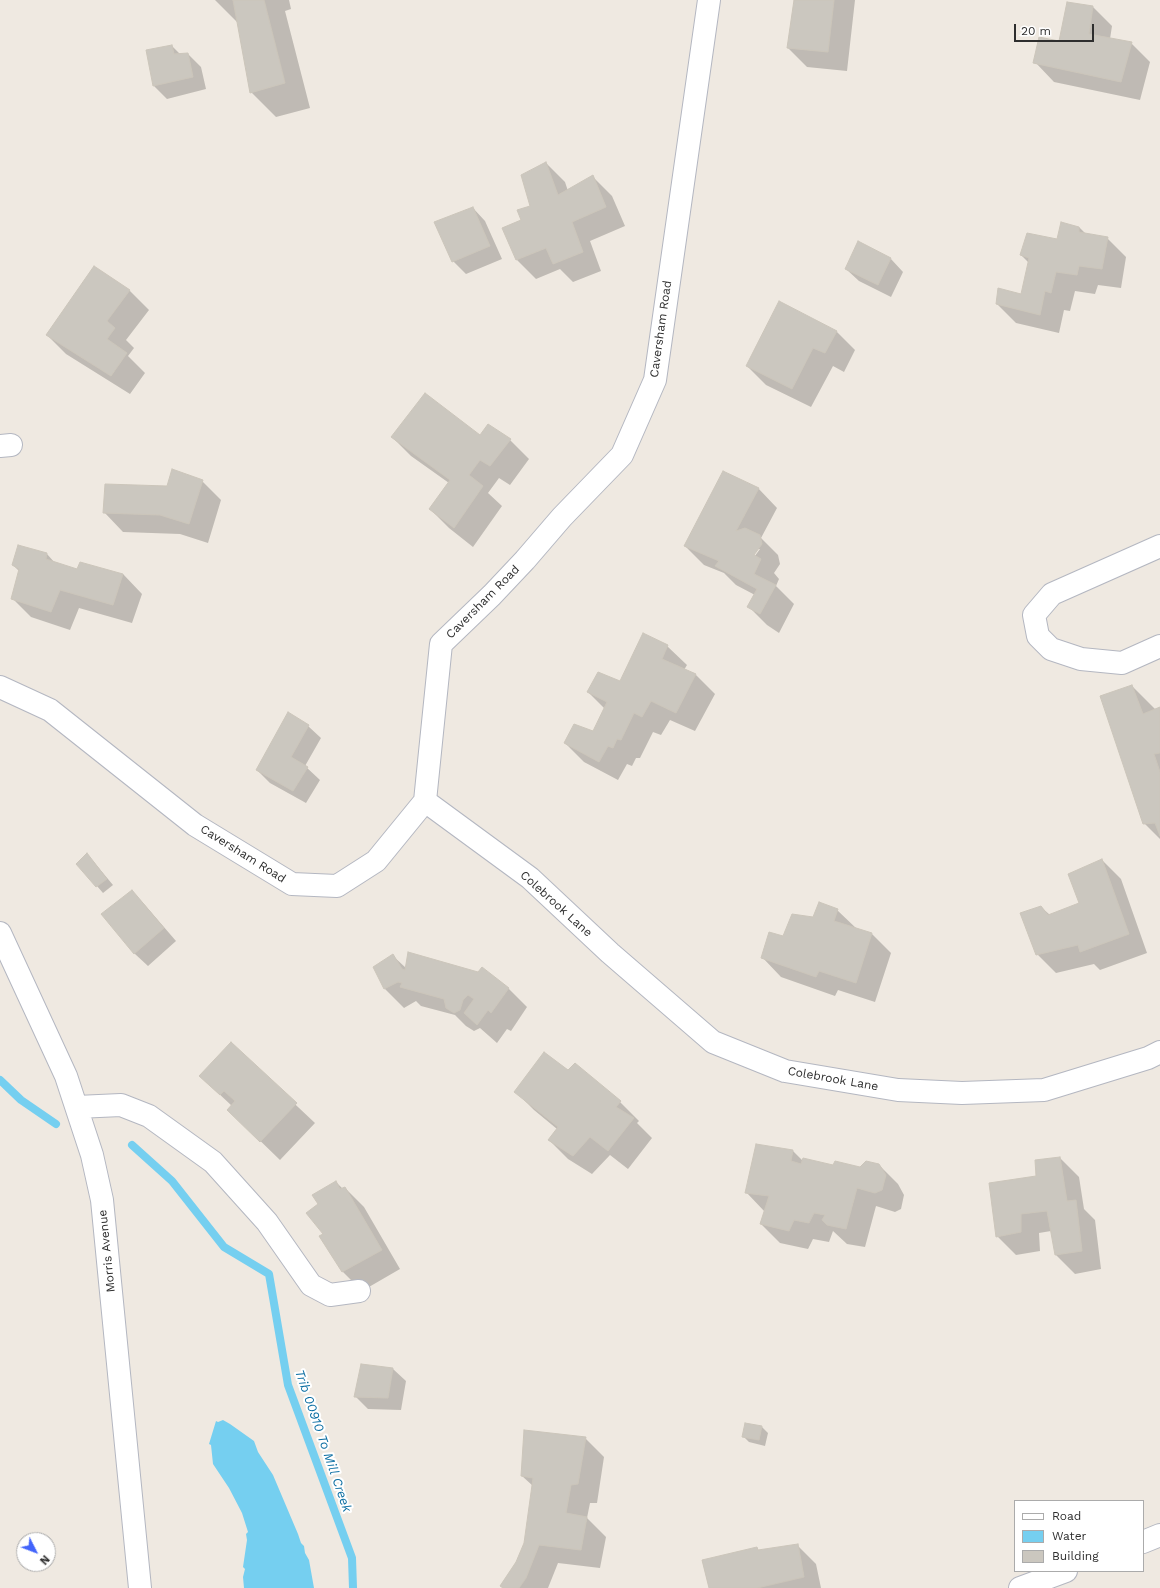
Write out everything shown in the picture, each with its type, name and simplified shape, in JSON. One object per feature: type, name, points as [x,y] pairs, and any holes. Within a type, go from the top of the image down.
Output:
[{"type":"street","name":"Caversham Road","points":[[0,687],[50,710],[195,825],[292,884],[337,886],[376,861],[425,801],[441,644],[492,595],[562,517],[622,455],[655,380],[709,0]]},
{"type":"street","points":[[1160,546],[1052,594],[1034,614],[1038,636],[1051,649],[1081,659],[1122,663],[1160,646]]},
{"type":"street","name":"Colebrook Lane","points":[[425,801],[530,878],[610,953],[713,1042],[785,1071],[898,1090],[962,1093],[1044,1090],[1148,1058],[1160,1052]]},
{"type":"street","name":"Morris Avenue","points":[[0,933],[66,1076],[92,1155],[102,1200],[140,1588]]},
{"type":"street","points":[[77,1108],[121,1105],[149,1116],[213,1162],[267,1222],[311,1285],[330,1295],[359,1292]]},
{"type":"street","points":[[1144,1542],[1160,1535]]},
{"type":"street","points":[[1020,1588],[1063,1572]]},
{"type":"water","points":[[223,1420],[254,1441],[258,1452],[273,1475],[301,1543],[304,1546],[305,1553],[309,1560],[314,1588],[244,1588],[243,1577],[245,1569],[243,1567],[247,1540],[246,1534],[248,1532],[242,1513],[229,1488],[213,1464],[211,1445],[209,1444],[216,1421],[218,1422]]},
{"type":"building","points":[[233,0],[264,0],[285,83],[250,93]]},
{"type":"building","points":[[794,0],[834,0],[828,52],[787,48]]},
{"type":"building","points":[[1067,2],[1093,6],[1089,34],[1132,42],[1121,82],[1033,63],[1039,37],[1059,41]]},
{"type":"building","points":[[172,45],[174,54],[188,53],[193,77],[153,86],[146,50]]},
{"type":"building","points":[[546,162],[558,195],[593,175],[606,207],[572,222],[583,252],[553,264],[546,248],[516,260],[502,228],[521,220],[517,210],[530,206],[521,175]]},
{"type":"building","points":[[473,207],[490,246],[452,262],[434,222]]},
{"type":"building","points":[[1061,222],[1079,227],[1079,232],[1108,237],[1102,269],[1079,266],[1077,275],[1056,272],[1051,293],[1045,291],[1040,315],[996,304],[998,288],[1021,294],[1029,258],[1020,255],[1027,233],[1057,239]]},
{"type":"building","points":[[858,241],[891,258],[878,285],[845,269]]},
{"type":"building","points":[[94,266],[130,290],[107,321],[115,328],[107,339],[127,353],[111,376],[46,335]]},
{"type":"building","points":[[779,301],[837,331],[825,353],[813,348],[792,389],[746,366]]},
{"type":"building","points":[[425,393],[480,435],[488,424],[511,439],[490,466],[480,460],[469,475],[483,486],[454,528],[429,509],[450,480],[391,437]]},
{"type":"building","points":[[172,469],[203,480],[189,524],[160,515],[103,513],[105,484],[167,486]]},
{"type":"building","points":[[723,471],[759,488],[736,531],[745,528],[760,535],[762,544],[754,555],[761,559],[754,574],[776,585],[760,614],[747,607],[757,589],[715,566],[719,561],[684,546]]},
{"type":"building","points":[[18,545],[47,553],[46,559],[77,569],[80,562],[123,574],[113,605],[60,590],[51,612],[11,599],[19,569],[12,565]]},
{"type":"building","points":[[643,633],[668,645],[662,659],[696,674],[676,713],[651,701],[642,717],[634,713],[621,740],[617,739],[613,748],[608,746],[599,762],[564,743],[574,724],[593,731],[607,702],[587,692],[598,672],[620,681]]},
{"type":"building","points":[[1132,685],[1143,714],[1160,707],[1160,753],[1154,754],[1160,772],[1160,836],[1155,823],[1143,824],[1100,696]]},
{"type":"building","points":[[288,712],[309,725],[291,757],[308,767],[293,791],[256,770]]},
{"type":"building","points":[[87,853],[107,879],[96,887],[76,864]]},
{"type":"building","points":[[1102,859],[1129,934],[1080,952],[1078,945],[1036,955],[1020,913],[1041,906],[1048,915],[1079,903],[1068,874]]},
{"type":"building","points":[[132,890],[164,928],[134,954],[101,914]]},
{"type":"building","points":[[819,902],[838,909],[834,921],[872,933],[856,983],[819,971],[816,977],[761,958],[769,932],[783,936],[792,914],[813,917]]},
{"type":"building","points":[[408,952],[478,972],[482,967],[509,988],[491,1013],[488,1010],[477,1025],[464,1013],[474,999],[468,995],[463,1000],[460,1010],[454,1013],[446,1008],[444,999],[400,987],[402,983],[398,982],[384,989],[373,967],[393,954],[402,969],[405,970]]},
{"type":"building","points":[[231,1042],[297,1103],[260,1142],[227,1110],[235,1101],[224,1091],[220,1095],[199,1076]]},
{"type":"building","points":[[544,1052],[568,1070],[575,1063],[621,1101],[616,1107],[634,1118],[608,1151],[590,1137],[573,1156],[548,1140],[558,1127],[514,1092]]},
{"type":"building","points":[[756,1144],[793,1150],[791,1161],[801,1164],[803,1158],[833,1165],[835,1161],[860,1167],[866,1161],[879,1164],[886,1175],[882,1190],[875,1193],[857,1188],[846,1229],[827,1225],[822,1220],[825,1215],[814,1213],[809,1223],[794,1220],[789,1231],[760,1224],[769,1196],[745,1193]]},
{"type":"building","points":[[1060,1157],[1067,1201],[1076,1200],[1082,1251],[1055,1255],[1047,1211],[1021,1214],[1021,1232],[996,1237],[989,1183],[1036,1176],[1035,1160]]},
{"type":"building","points":[[336,1181],[340,1189],[345,1187],[382,1250],[342,1272],[319,1236],[323,1234],[306,1213],[318,1204],[312,1195]]},
{"type":"building","points":[[361,1364],[393,1368],[388,1398],[354,1397]]},
{"type":"building","points":[[745,1423],[762,1426],[759,1440],[742,1437]]},
{"type":"building","points":[[524,1430],[586,1437],[578,1484],[571,1485],[566,1513],[587,1517],[581,1550],[539,1545],[526,1578],[519,1588],[503,1588],[500,1586],[516,1562],[524,1543],[533,1478],[521,1476]]},
{"type":"building","points":[[798,1544],[804,1577],[757,1588],[709,1588],[702,1560],[757,1547],[758,1550]]},
{"type":"waterway","name":"Trib 00910 To Mill Creek","points":[[0,1080],[21,1100],[56,1124]]},
{"type":"waterway","name":"Trib 00910 To Mill Creek","points":[[132,1145],[172,1181],[224,1247],[269,1274],[288,1385],[352,1558],[353,1588]]}]
